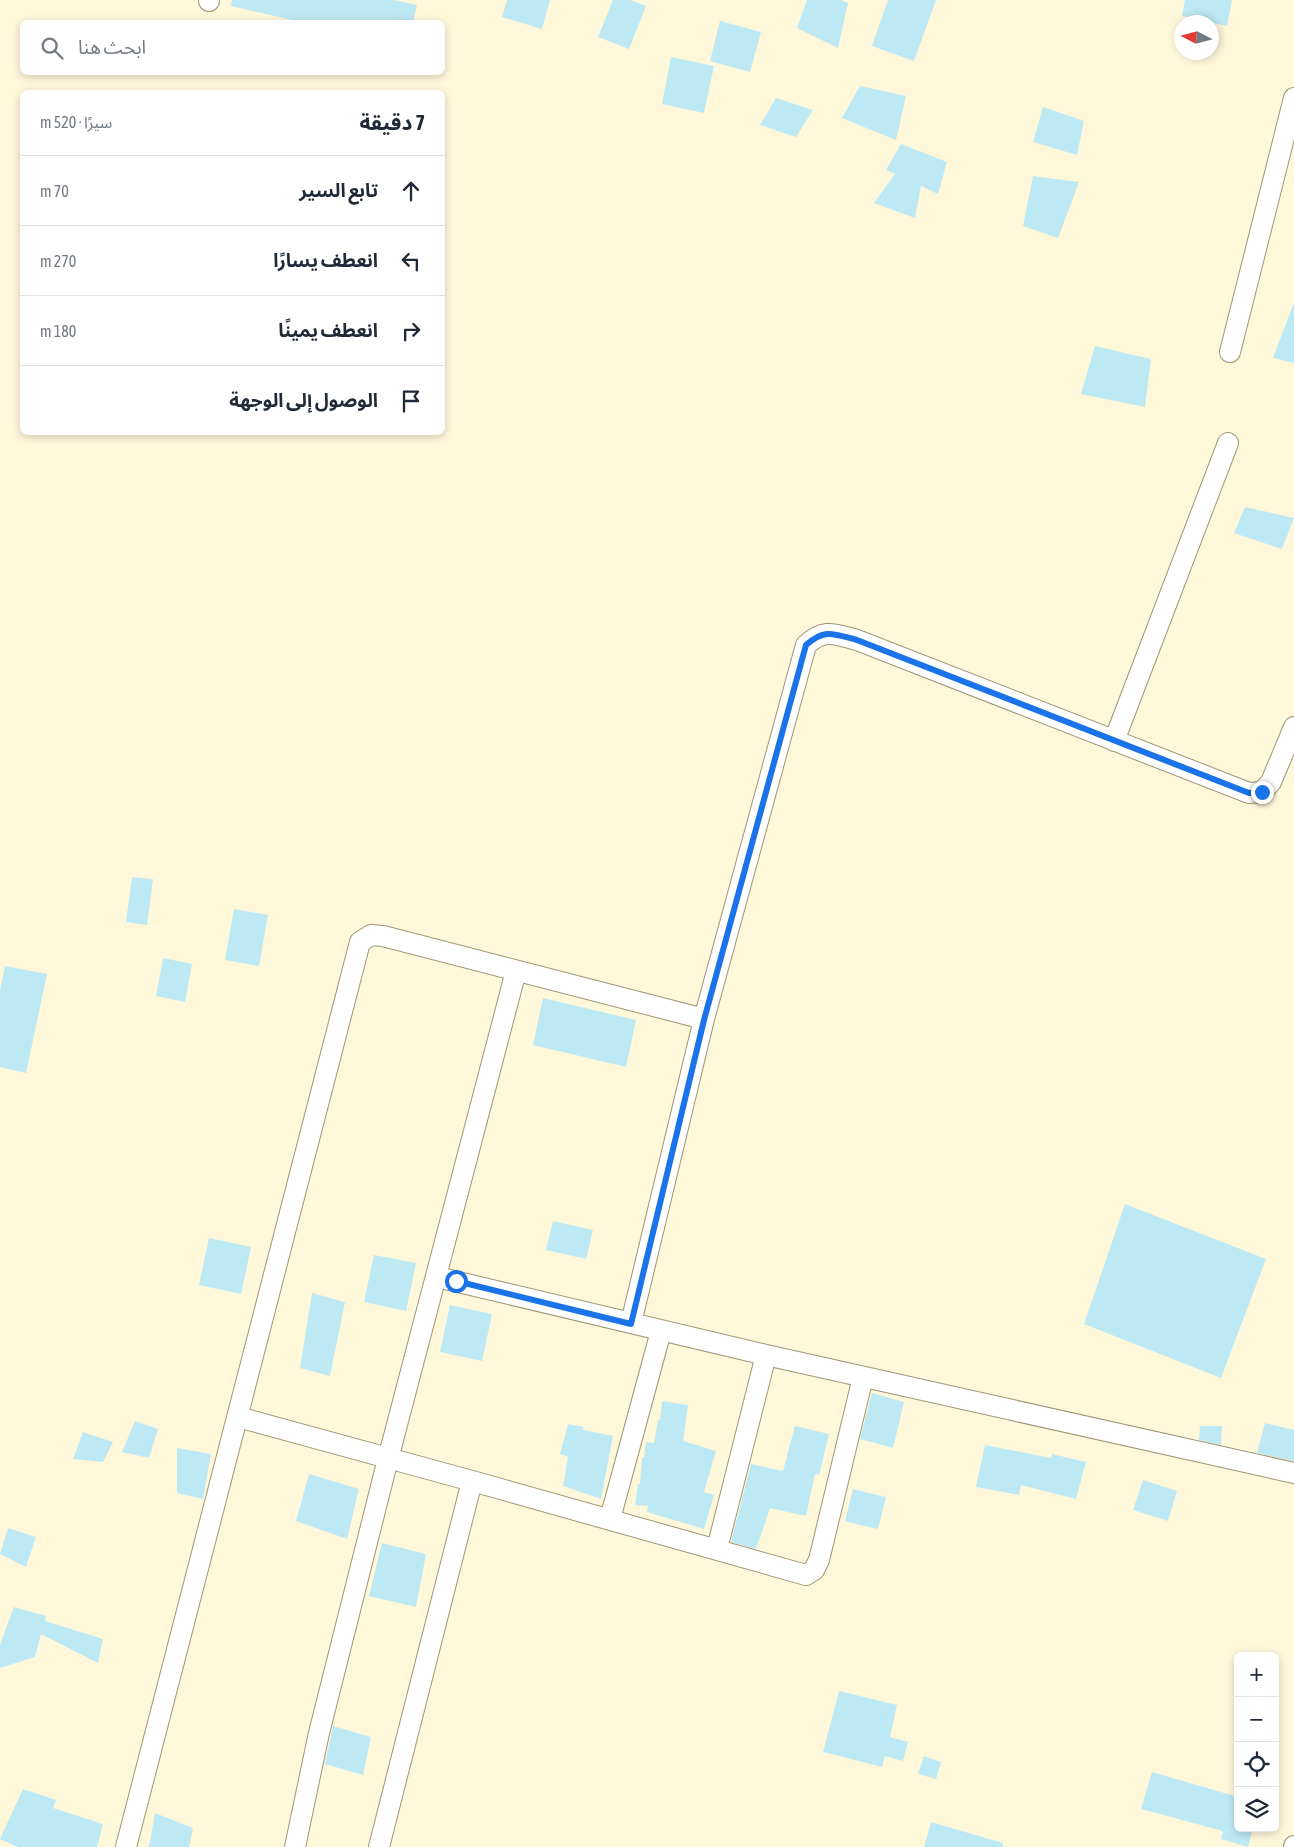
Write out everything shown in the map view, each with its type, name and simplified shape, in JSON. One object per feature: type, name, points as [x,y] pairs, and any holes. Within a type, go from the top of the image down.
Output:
[{"type":"street","points":[[1230,352],[1294,98]]},
{"type":"street","points":[[1114,741],[1228,443]]},
{"type":"street","points":[[631,1324],[704,1020],[806,645],[818,635],[835,634],[857,640],[1249,793],[1262,792],[1272,782],[1290,749],[1294,727]]},
{"type":"street","points":[[126,1847],[360,942],[371,935],[383,936],[704,1020]]},
{"type":"street","points":[[295,1847],[319,1733],[388,1459],[516,972]]},
{"type":"street","points":[[437,1277],[660,1331],[1294,1473]]},
{"type":"street","points":[[610,1519],[660,1331]]},
{"type":"street","points":[[717,1549],[766,1355]]},
{"type":"street","points":[[238,1417],[806,1575],[814,1570],[819,1560],[863,1377]]},
{"type":"street","points":[[379,1847],[472,1481]]},
{"type":"building","points":[[232,0],[394,0],[417,5],[413,20],[292,20],[231,6]]},
{"type":"building","points":[[507,0],[550,0],[542,29],[502,17]]},
{"type":"building","points":[[613,0],[630,0],[646,6],[629,49],[598,37]]},
{"type":"building","points":[[807,0],[841,0],[848,3],[838,48],[797,28]]},
{"type":"building","points":[[888,0],[936,0],[914,61],[872,46]]},
{"type":"building","points":[[1185,0],[1232,0],[1227,26],[1219,24],[1219,15],[1182,15]]},
{"type":"building","points":[[720,21],[761,32],[750,72],[710,61]]},
{"type":"building","points":[[671,57],[714,66],[704,113],[662,104]]},
{"type":"building","points":[[860,86],[906,96],[896,140],[842,118]]},
{"type":"building","points":[[776,98],[813,110],[796,137],[760,125]]},
{"type":"building","points":[[1043,107],[1084,121],[1077,155],[1033,142]]},
{"type":"building","points":[[901,144],[947,162],[938,194],[921,186],[915,218],[874,203],[895,174],[886,170]]},
{"type":"building","points":[[1033,176],[1079,182],[1058,238],[1023,226]]},
{"type":"building","points":[[1294,305],[1294,363],[1273,358]]},
{"type":"building","points":[[1095,346],[1151,359],[1145,407],[1081,394]]},
{"type":"building","points":[[1245,507],[1294,518],[1282,549],[1234,533]]},
{"type":"building","points":[[132,877],[153,879],[147,925],[126,922]]},
{"type":"building","points":[[234,909],[268,915],[259,966],[225,960]]},
{"type":"building","points":[[163,958],[192,964],[185,1002],[156,996]]},
{"type":"building","points":[[5,966],[47,974],[26,1073],[0,1067],[0,990]]},
{"type":"building","points":[[543,998],[636,1020],[626,1067],[533,1045]]},
{"type":"building","points":[[1125,1204],[1266,1259],[1221,1378],[1084,1324]]},
{"type":"building","points":[[553,1221],[593,1230],[586,1259],[546,1250]]},
{"type":"building","points":[[209,1238],[251,1247],[241,1294],[199,1285]]},
{"type":"building","points":[[374,1255],[416,1263],[406,1311],[364,1302]]},
{"type":"building","points":[[312,1293],[345,1302],[330,1376],[300,1368]]},
{"type":"building","points":[[450,1305],[492,1314],[482,1361],[440,1352]]},
{"type":"building","points":[[872,1393],[904,1402],[893,1448],[860,1439]]},
{"type":"building","points":[[662,1401],[688,1405],[683,1441],[716,1451],[704,1492],[714,1495],[704,1529],[647,1512],[648,1506],[635,1505],[646,1442],[654,1443],[658,1420],[660,1420]]},
{"type":"building","points":[[135,1421],[158,1429],[149,1458],[122,1452]]},
{"type":"building","points":[[1265,1423],[1294,1430],[1294,1461],[1257,1453]]},
{"type":"building","points":[[568,1424],[584,1427],[583,1430],[613,1436],[601,1499],[563,1486],[568,1457],[560,1454]]},
{"type":"building","points":[[795,1426],[829,1434],[819,1475],[815,1474],[806,1516],[770,1508],[756,1549],[731,1542],[751,1464],[783,1471]]},
{"type":"building","points":[[1200,1426],[1222,1426],[1221,1445],[1199,1440]]},
{"type":"building","points":[[83,1432],[113,1442],[103,1462],[73,1459]]},
{"type":"building","points":[[985,1445],[1051,1458],[1052,1454],[1086,1462],[1076,1499],[1021,1485],[1019,1495],[976,1487]]},
{"type":"building","points":[[177,1448],[211,1454],[203,1499],[177,1493]]},
{"type":"building","points":[[309,1474],[359,1489],[347,1539],[296,1521]]},
{"type":"building","points":[[1143,1480],[1177,1491],[1168,1521],[1133,1510]]},
{"type":"building","points":[[853,1489],[886,1497],[878,1529],[845,1521]]},
{"type":"building","points":[[8,1528],[36,1537],[26,1567],[0,1554]]},
{"type":"building","points":[[382,1543],[426,1554],[416,1607],[369,1596]]},
{"type":"building","points":[[14,1607],[46,1616],[45,1621],[103,1639],[98,1663],[41,1634],[35,1657],[0,1668],[0,1645]]},
{"type":"building","points":[[839,1691],[897,1705],[890,1737],[908,1742],[903,1761],[885,1756],[882,1767],[823,1752]]},
{"type":"building","points":[[333,1726],[371,1737],[363,1775],[325,1764]]},
{"type":"building","points":[[924,1756],[941,1762],[936,1779],[918,1774]]},
{"type":"building","points":[[1152,1772],[1234,1796],[1234,1832],[1252,1832],[1248,1847],[1221,1839],[1223,1831],[1141,1809]]},
{"type":"building","points":[[23,1789],[56,1800],[53,1808],[103,1824],[97,1847],[18,1847],[0,1839]]},
{"type":"building","points":[[155,1813],[193,1828],[189,1847],[149,1847]]},
{"type":"building","points":[[931,1822],[1003,1843],[1003,1847],[924,1847]]},
{"type":"route","points":[[456,1281],[631,1324],[704,1020],[806,645],[818,635],[835,634],[857,640],[1249,793],[1262,792]]}]
